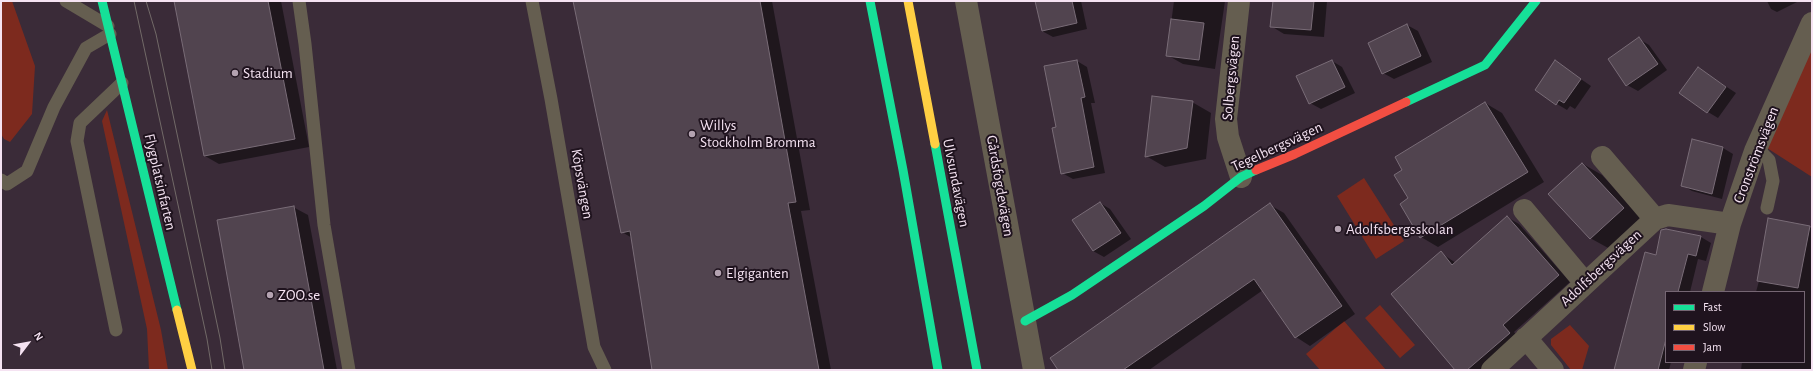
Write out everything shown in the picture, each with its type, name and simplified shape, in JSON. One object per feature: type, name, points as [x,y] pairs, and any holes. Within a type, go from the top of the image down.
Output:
[{"type":"street","name":"Flygplatsinfarten","points":[[102,1],[192,370]]},
{"type":"street","points":[[870,1],[904,170],[938,370]]},
{"type":"street","name":"Ulvsundavägen","points":[[908,1],[977,370]]},
{"type":"street","name":"Gårdsfogdevägen","points":[[966,1],[1034,370]]},
{"type":"street","name":"Solbergsvägen","points":[[1239,1],[1226,119],[1228,137],[1240,177]]},
{"type":"street","name":"Tegelbergsvägen","points":[[1025,321],[1072,295],[1204,206],[1240,177],[1296,154],[1485,65],[1536,1]]},
{"type":"street","name":"Cronströmsvägen","points":[[1713,291],[1730,224],[1756,147],[1812,23]]},
{"type":"street","points":[[1602,157],[1655,219]]},
{"type":"street","points":[[1524,210],[1585,283]]},
{"type":"street","name":"Adolfsbergsvägen","points":[[1492,370],[1655,219],[1668,215],[1730,224]]},
{"type":"street","points":[[1526,338],[1552,370]]},
{"type":"lane","points":[[1,180],[6,184],[27,171],[54,107],[86,48],[109,30],[66,1]]},
{"type":"lane","points":[[299,1],[324,225],[349,370]]},
{"type":"lane","name":"Köpsvängen","points":[[532,1],[549,86],[594,347],[605,370]]},
{"type":"lane","points":[[116,330],[77,141],[80,123],[122,83]]},
{"type":"lane","points":[[1756,147],[1769,160],[1773,181],[1767,208]]},
{"type":"shaded area","points":[[1,1],[12,1],[35,66],[32,114],[10,142],[4,139],[1,134]]},
{"type":"shaded area","points":[[1812,45],[1812,177],[1767,148]]},
{"type":"shaded area","points":[[107,110],[161,330],[168,370],[149,370],[147,329],[102,121]]},
{"type":"shaded area","points":[[1364,178],[1404,241],[1376,259],[1337,196]]},
{"type":"shaded area","points":[[1380,305],[1415,345],[1400,358],[1365,318]]},
{"type":"shaded area","points":[[1344,321],[1386,370],[1320,370],[1306,354]]},
{"type":"shaded area","points":[[1570,325],[1589,346],[1582,370],[1571,370],[1551,345],[1551,339]]},
{"type":"building","name":"Stadium","points":[[174,1],[268,1],[295,139],[204,156]]},
{"type":"building","name":"Willys Stockholm Bromma","points":[[573,1],[760,1],[796,202],[788,203],[819,370],[652,370],[630,231],[621,233]]},
{"type":"building","points":[[1035,1],[1072,1],[1077,23],[1042,31]]},
{"type":"building","points":[[1273,1],[1314,1],[1311,30],[1270,27]]},
{"type":"building","points":[[1171,19],[1204,23],[1199,60],[1166,56]]},
{"type":"building","points":[[1407,24],[1421,56],[1382,74],[1368,43]]},
{"type":"building","points":[[1639,37],[1658,64],[1626,86],[1608,59]]},
{"type":"building","points":[[1077,60],[1085,97],[1081,98],[1094,167],[1061,174],[1052,128],[1056,127],[1044,66]]},
{"type":"building","points":[[1332,60],[1345,87],[1309,104],[1296,76]]},
{"type":"building","points":[[1555,60],[1581,79],[1564,103],[1559,100],[1556,105],[1535,90]]},
{"type":"building","points":[[1698,67],[1726,87],[1707,113],[1679,93]]},
{"type":"building","points":[[1152,96],[1193,101],[1187,148],[1145,157]]},
{"type":"building","points":[[1485,102],[1528,172],[1420,238],[1400,204],[1408,198],[1394,175],[1402,170],[1395,157]]},
{"type":"building","points":[[1692,139],[1723,147],[1712,194],[1681,186]]},
{"type":"building","points":[[1582,163],[1624,208],[1590,239],[1548,194]]},
{"type":"building","points":[[1100,202],[1121,233],[1093,251],[1072,220]]},
{"type":"building","points":[[1270,203],[1342,306],[1295,338],[1254,279],[1123,370],[1058,370],[1050,358]]},
{"type":"building","name":"ZOO.se","points":[[294,206],[324,370],[244,370],[217,220]]},
{"type":"building","points":[[1507,216],[1559,275],[1503,325],[1510,333],[1467,370],[1455,370],[1391,294],[1441,251],[1452,265]]},
{"type":"building","points":[[1768,218],[1810,226],[1798,288],[1757,281]]},
{"type":"building","points":[[1666,229],[1701,236],[1696,256],[1688,254],[1678,291],[1665,291],[1665,343],[1658,370],[1614,370],[1645,252],[1656,255],[1661,230]]},
{"type":"tram line","points":[[134,1],[207,339],[212,370]]},
{"type":"tram line","points":[[146,1],[156,34],[220,338],[225,370]]},
{"type":"traffic: fast","points":[[102,1],[177,310]]},
{"type":"traffic: fast","points":[[870,1],[903,170],[938,370]]},
{"type":"traffic: fast","points":[[1406,102],[1485,65],[1536,1]]},
{"type":"traffic: fast","points":[[935,144],[977,370]]},
{"type":"traffic: fast","points":[[1025,321],[1072,295],[1204,206],[1241,177],[1256,170]]},
{"type":"traffic: slow","points":[[908,1],[935,144]]},
{"type":"traffic: slow","points":[[177,310],[192,370]]},
{"type":"traffic: jam","points":[[1256,170],[1295,154],[1406,102]]},
{"type":"place","name":"Stadium","points":[[235,73]]},
{"type":"place","name":"Willys Stockholm Bromma","points":[[692,134]]},
{"type":"place","name":"Adolfsbergsskolan","points":[[1338,229]]},
{"type":"place","name":"Elgiganten","points":[[718,273]]},
{"type":"place","name":"ZOO.se","points":[[270,295]]}]
